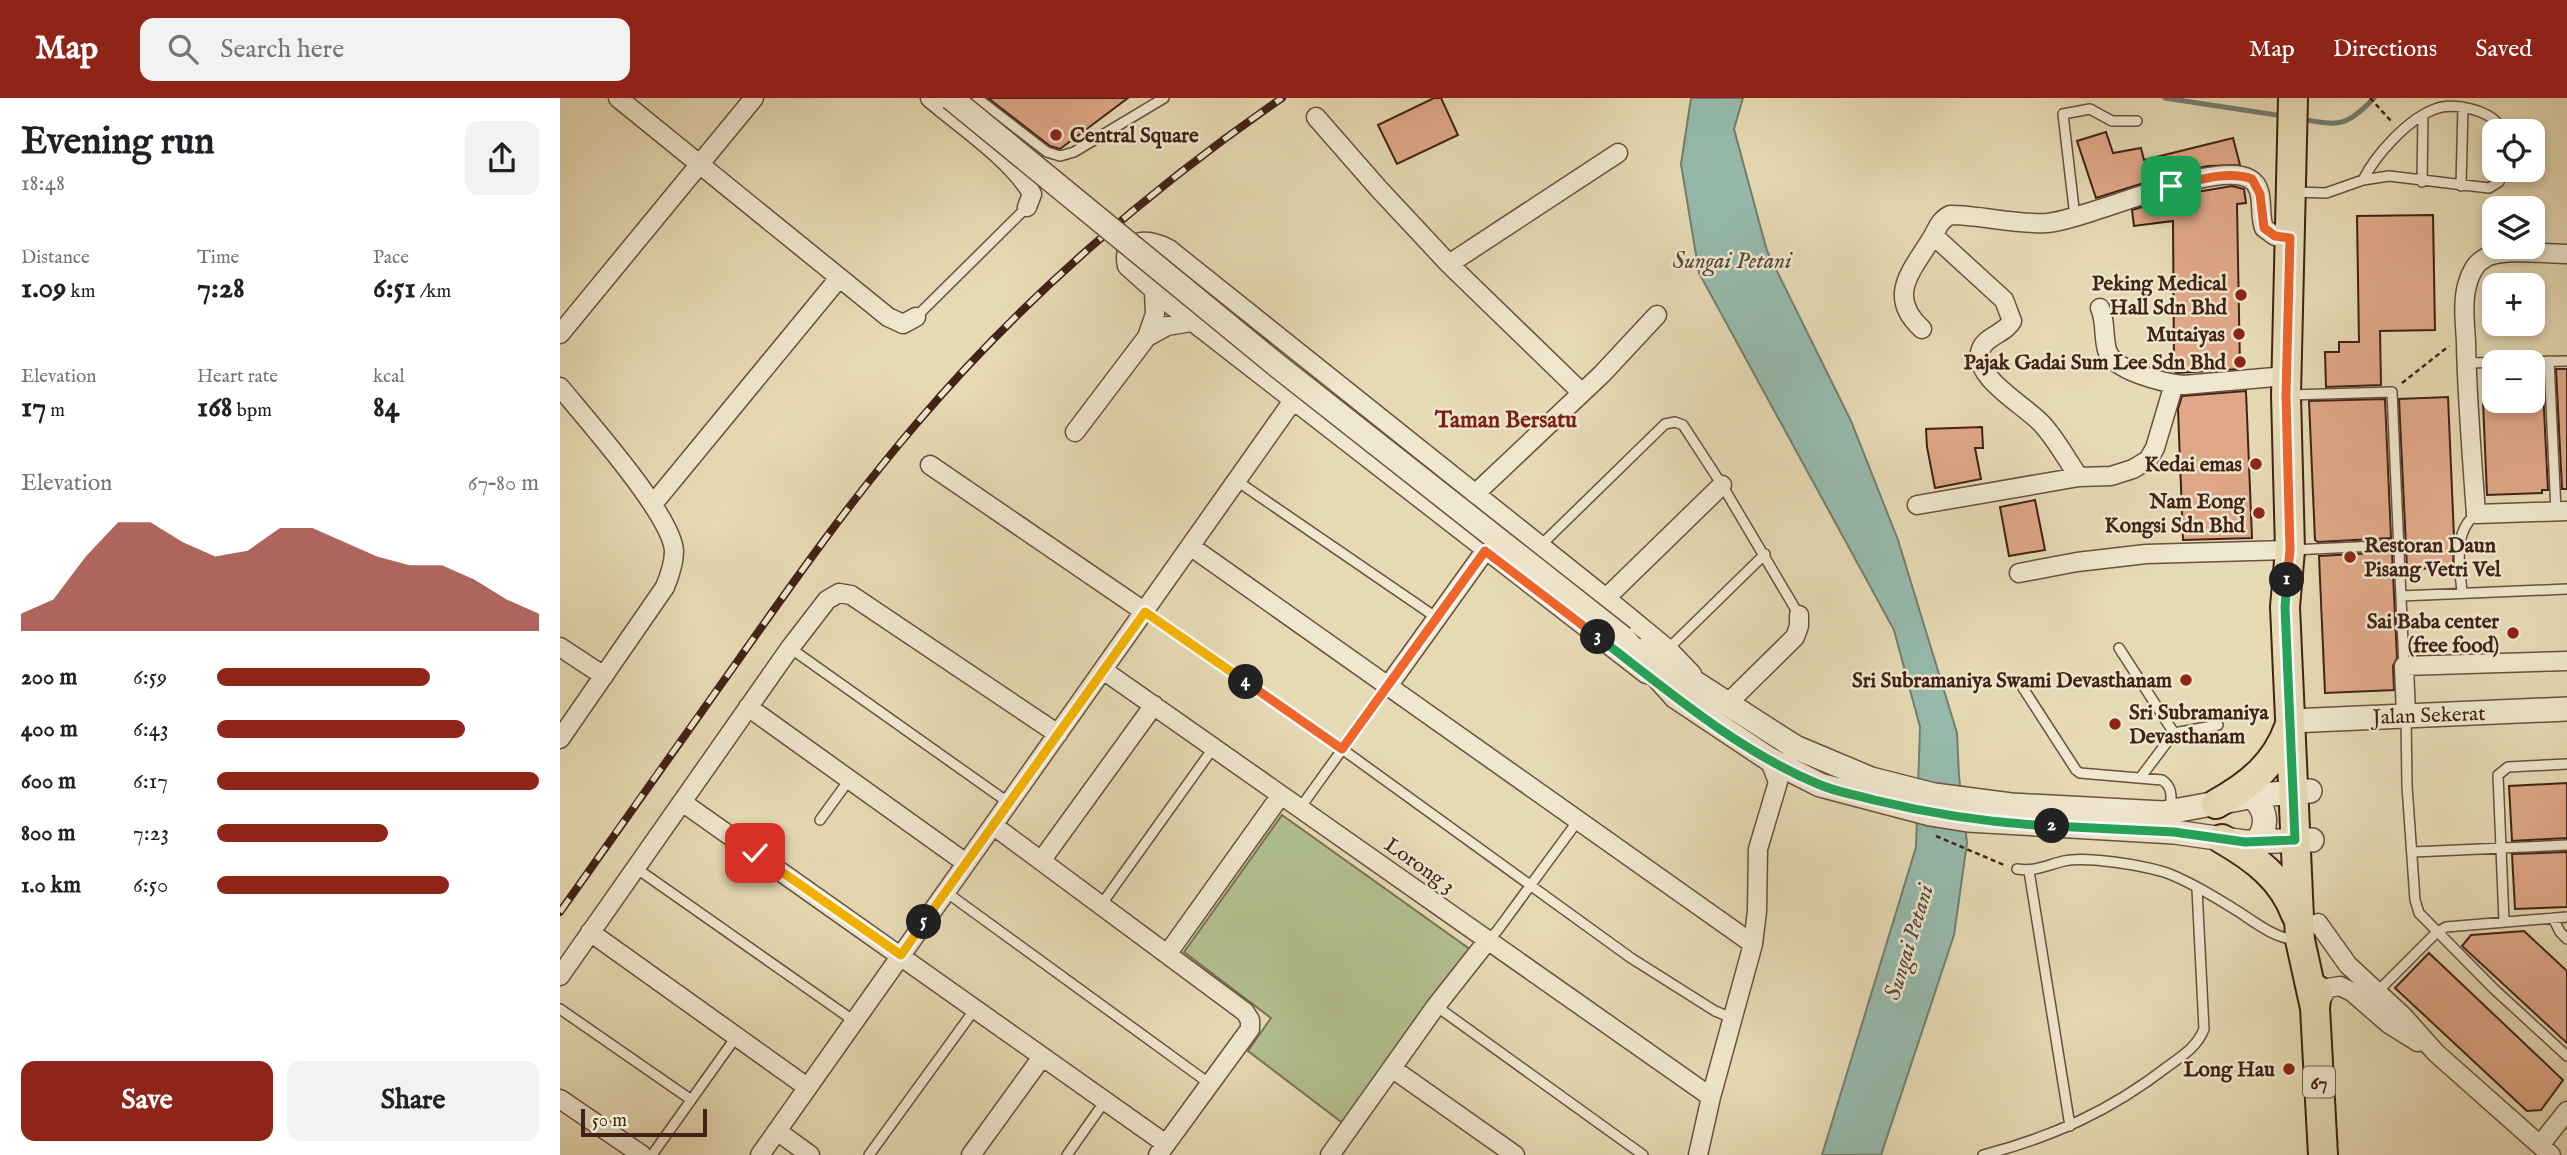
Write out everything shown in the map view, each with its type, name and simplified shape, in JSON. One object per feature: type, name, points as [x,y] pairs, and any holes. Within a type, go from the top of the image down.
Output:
[{"type":"main road","name":"67","points":[[2293,98],[2286,386],[2290,550],[2300,609],[2299,720],[2306,929],[2315,1008],[2323,1155]]},
{"type":"main road","points":[[2216,804],[2242,790],[2264,770],[2299,720]]},
{"type":"main road","points":[[2222,839],[2251,856],[2276,878],[2306,929]]},
{"type":"street","points":[[618,98],[897,323],[903,324],[916,317]]},
{"type":"street","points":[[560,334],[754,98]]},
{"type":"street","points":[[930,98],[1026,183],[1032,194],[1027,207]]},
{"type":"street","points":[[951,98],[1279,367],[1623,638],[1726,705],[1869,788]]},
{"type":"street","points":[[1316,117],[1377,188],[1449,264],[1582,393]]},
{"type":"street","points":[[1449,264],[1619,153]]},
{"type":"street","points":[[1922,329],[1910,318],[1903,293],[1908,276],[1934,236],[1939,223],[1950,215],[2047,223],[2075,217],[2171,186],[2210,178],[2244,176],[2252,179],[2257,186],[2264,228],[2275,236],[2290,238]]},
{"type":"street","points":[[1934,236],[2004,300],[2010,311],[2012,321],[2009,327],[1983,344],[1979,352],[1980,367],[1989,378],[2043,424],[2079,477]]},
{"type":"street","points":[[1705,691],[1696,677],[1668,649],[1169,249],[1146,240],[1131,247],[1126,260],[1133,273],[1292,402],[1676,697],[1769,759],[1820,785],[1934,795],[2222,839],[2256,842],[2304,840]]},
{"type":"street","points":[[2561,511],[2476,514],[2466,363],[2467,284],[2480,260],[2500,253],[2567,254]]},
{"type":"street","points":[[653,504],[839,278]]},
{"type":"street","points":[[1075,432],[1147,337],[1155,314],[1154,291]]},
{"type":"street","points":[[2100,307],[2107,351],[2112,360],[2121,367],[2174,384],[2286,386]]},
{"type":"street","points":[[1474,495],[1582,393],[1657,315]]},
{"type":"street","points":[[1147,337],[1167,326],[1191,322]]},
{"type":"street","points":[[1917,505],[2079,477],[2111,476],[2133,469],[2148,460],[2155,448],[2174,384]]},
{"type":"street","points":[[560,387],[653,504],[668,529],[674,549],[673,568],[665,587],[560,739]]},
{"type":"street","points":[[760,1155],[1292,402]]},
{"type":"street","points":[[930,465],[1145,612]]},
{"type":"street","points":[[1605,598],[1722,485]]},
{"type":"street","points":[[1190,546],[1753,944]]},
{"type":"street","points":[[2020,573],[2077,562],[2146,554],[2290,550]]},
{"type":"street","points":[[1388,686],[1485,551]]},
{"type":"street","points":[[560,976],[790,648],[827,600],[839,593],[851,594],[1058,734]]},
{"type":"street","points":[[1726,705],[1795,637],[1800,626],[1799,615]]},
{"type":"street","points":[[1623,638],[1676,697]]},
{"type":"street","points":[[560,647],[604,676]]},
{"type":"street","points":[[2406,715],[2404,666],[2567,661]]},
{"type":"street","name":"Lorong 3","points":[[1104,670],[1711,1097]]},
{"type":"street","points":[[1041,861],[1154,705]]},
{"type":"street","points":[[748,707],[966,863]]},
{"type":"street","name":"Jalan Sekerat","points":[[2299,720],[2567,709]]},
{"type":"street","points":[[1698,1155],[1753,944],[1757,911],[1758,849],[1778,782],[1769,759]]},
{"type":"street","points":[[2105,820],[2171,813],[2251,796],[2301,792]]},
{"type":"street","points":[[1168,953],[1281,795]]},
{"type":"street","points":[[2251,796],[2263,809],[2265,818],[2265,827],[2256,842]]},
{"type":"street","points":[[682,802],[1105,1101],[1162,1149],[1250,1030],[1250,1020],[1245,1012],[1168,953],[994,825]]},
{"type":"street","points":[[2306,929],[2403,1016],[2436,1053],[2545,1150],[2567,1111]]},
{"type":"street","points":[[590,932],[807,1087]]},
{"type":"street","points":[[1330,1155],[1436,1006],[1488,940]]},
{"type":"street","points":[[2315,1008],[2324,992],[2331,986],[2340,986],[2352,992],[2389,1024],[2436,1053]]},
{"type":"street","points":[[971,1155],[1042,1057]]},
{"type":"street","points":[[1393,1069],[1514,1155]]},
{"type":"street","points":[[560,1099],[642,1155]]},
{"type":"street","points":[[777,1132],[810,1155]]},
{"type":"lane","points":[[977,98],[1047,152],[1060,156],[1074,152],[1164,98]]},
{"type":"lane","points":[[2363,180],[2372,162],[2386,147],[2423,116],[2445,106],[2480,111],[2494,119]]},
{"type":"lane","points":[[2461,187],[2463,107]]},
{"type":"lane","points":[[2075,217],[2063,114],[2090,109],[2112,121],[2137,121]]},
{"type":"lane","points":[[2422,182],[2423,116]]},
{"type":"lane","points":[[2291,192],[2326,193],[2363,180],[2389,176],[2461,187],[2489,188],[2499,182]]},
{"type":"lane","points":[[916,317],[1027,207]]},
{"type":"lane","points":[[2549,361],[2561,511]]},
{"type":"lane","points":[[2466,363],[2567,361]]},
{"type":"lane","points":[[2286,386],[2392,392],[2404,666]]},
{"type":"lane","points":[[1540,546],[1665,424],[1675,422],[1683,425],[1722,485],[1799,615]]},
{"type":"lane","points":[[1237,481],[1437,618]]},
{"type":"lane","points":[[2462,593],[2459,539],[2466,522],[2476,514]]},
{"type":"lane","points":[[2290,550],[2399,545]]},
{"type":"lane","points":[[1668,649],[1765,554]]},
{"type":"lane","points":[[2401,596],[2567,589]]},
{"type":"lane","points":[[1145,612],[1342,749],[1631,958],[1715,1012],[1734,1019]]},
{"type":"lane","points":[[790,648],[1009,803]]},
{"type":"lane","points":[[2119,648],[2174,733]]},
{"type":"lane","points":[[1300,808],[1388,686]]},
{"type":"lane","points":[[2023,688],[2076,770],[2080,773],[2162,780],[2168,784],[2171,791],[2171,813]]},
{"type":"lane","points":[[2406,715],[2407,786],[2419,913],[2436,933],[2567,1056]]},
{"type":"lane","points":[[2140,778],[2174,733],[2218,725]]},
{"type":"lane","points":[[1101,905],[1214,747]]},
{"type":"lane","points":[[2504,921],[2498,775],[2508,767],[2567,764]]},
{"type":"lane","points":[[820,820],[849,780]]},
{"type":"lane","points":[[1488,940],[1577,822]]},
{"type":"lane","points":[[2413,852],[2567,845]]},
{"type":"lane","points":[[2017,869],[2029,871],[2064,861],[2082,860],[2141,867],[2167,873],[2284,939],[2306,929]]},
{"type":"lane","points":[[636,868],[854,1021]]},
{"type":"lane","points":[[2029,871],[2070,1126]]},
{"type":"lane","points":[[1983,1155],[2051,1135],[2070,1126],[2131,1093],[2200,1040],[2204,1029],[2197,889]]},
{"type":"lane","points":[[946,892],[1211,1084]]},
{"type":"lane","points":[[2377,992],[2436,933],[2446,927],[2567,917]]},
{"type":"lane","points":[[2553,918],[2567,939]]},
{"type":"lane","points":[[1436,1006],[1643,1155]]},
{"type":"lane","points":[[560,1009],[690,1100]]},
{"type":"lane","points":[[869,1155],[975,1009]]},
{"type":"lane","points":[[652,1155],[736,1037]]},
{"type":"lane","points":[[1067,1155],[1105,1101]]},
{"type":"path","points":[[2370,98],[2391,121]]},
{"type":"path","points":[[2392,392],[2443,349],[2466,338]]},
{"type":"path","points":[[1987,859],[2017,869]]},
{"type":"green space","points":[[1282,815],[1471,950],[1344,1124],[1248,1051],[1271,1018],[1184,952]]},
{"type":"water","name":"Sungai Petani","points":[[1691,98],[1743,98],[1734,129],[1767,251],[1851,421],[1898,540],[1957,733],[1967,843],[1954,935],[1881,1155],[1822,1155],[1916,847],[1920,727],[1894,630],[1699,273],[1681,164]]},
{"type":"building","name":"Central Square","points":[[988,98],[1128,98],[1060,149],[1050,146]]},
{"type":"building","points":[[1434,98],[1441,98],[1458,135],[1397,164],[1378,125]]},
{"type":"building","points":[[2106,132],[2113,153],[2141,148],[2144,160],[2233,138],[2240,165],[2208,166],[2179,172],[2096,198],[2077,141]]},
{"type":"building","points":[[2232,186],[2244,189],[2246,203],[2237,204],[2240,369],[2177,373],[2174,371],[2173,221],[2134,226],[2132,210],[2185,194]]},
{"type":"building","points":[[2433,215],[2435,330],[2380,331],[2381,385],[2326,387],[2325,352],[2339,352],[2339,342],[2359,342],[2357,216]]},
{"type":"building","points":[[2556,369],[2567,369],[2567,489],[2562,489]]},
{"type":"building","points":[[2246,391],[2252,538],[2183,540],[2178,409],[2182,396]]},
{"type":"building","points":[[2448,397],[2453,568],[2407,569],[2399,399]]},
{"type":"building","points":[[2385,399],[2391,538],[2318,542],[2315,540],[2309,401]]},
{"type":"building","points":[[2484,413],[2544,413],[2548,490],[2542,490],[2542,493],[2487,495]]},
{"type":"building","points":[[1982,427],[1983,448],[1975,448],[1981,479],[1935,488],[1926,429]]},
{"type":"building","points":[[2035,500],[2045,550],[2009,556],[2000,507]]},
{"type":"building","points":[[2392,552],[2397,658],[2393,666],[2394,690],[2325,693],[2319,556]]},
{"type":"building","points":[[2567,783],[2567,838],[2512,841],[2509,786]]},
{"type":"building","points":[[2567,852],[2567,907],[2515,909],[2512,854]]},
{"type":"building","points":[[2524,931],[2567,971],[2567,1043],[2462,946],[2471,935]]},
{"type":"building","points":[[2429,953],[2563,1080],[2541,1110],[2527,1111],[2395,988]]},
{"type":"waterway","points":[[2165,98],[2283,116]]},
{"type":"waterway","points":[[2299,119],[2324,123],[2341,122],[2355,115],[2374,98]]},
{"type":"railway","points":[[560,912],[822,544],[892,453],[957,377],[999,333],[1089,248],[1184,170],[1282,98]]},
{"type":"place","name":"Central Square","points":[[1056,135]]},
{"type":"place","name":"Peking Medical Hall Sdn Bhd","points":[[2241,295]]},
{"type":"place","name":"Mutaiyas","points":[[2239,334]]},
{"type":"place","name":"Pajak Gadai Sum Lee Sdn Bhd","points":[[2240,362]]},
{"type":"place","name":"Kedai emas","points":[[2256,464]]},
{"type":"place","name":"Nam Eong Kongsi Sdn Bhd","points":[[2259,513]]},
{"type":"place","name":"Restoran Daun Pisang Vetri Vel","points":[[2350,557]]},
{"type":"place","name":"Sai Baba center (free food)","points":[[2513,633]]},
{"type":"place","name":"Sri Subramaniya Swami Devasthanam","points":[[2186,680]]},
{"type":"place","name":"Sri Subramaniya Devasthanam","points":[[2115,724]]},
{"type":"place","name":"Long Hau","points":[[2289,1069]]},
{"type":"district","name":"Taman Bersatu","points":[[1506,419]]},
{"type":"route","points":[[755,853],[901,955],[1145,612],[1342,749],[1485,551],[1715,725],[1769,759],[1820,785],[1930,814],[1968,820],[2174,832],[2245,842],[2295,840],[2285,607],[2290,550],[2286,395],[2290,238],[2275,236],[2264,228],[2260,194],[2252,179],[2230,176],[2171,186]]}]
